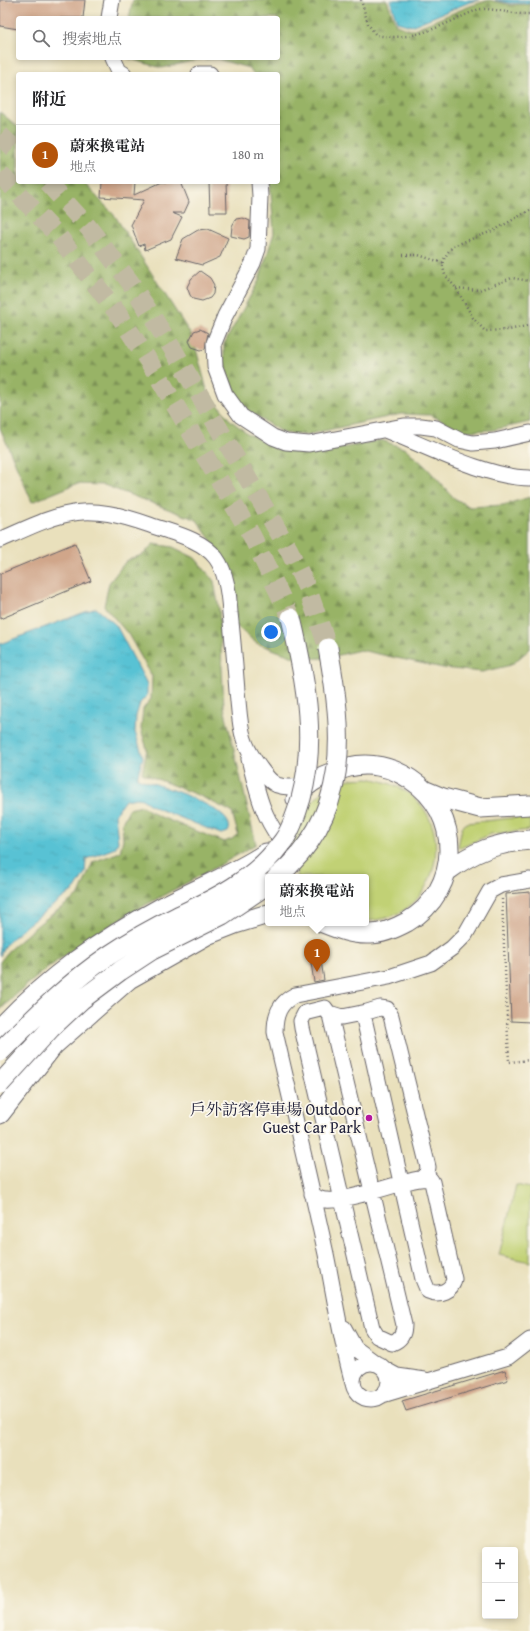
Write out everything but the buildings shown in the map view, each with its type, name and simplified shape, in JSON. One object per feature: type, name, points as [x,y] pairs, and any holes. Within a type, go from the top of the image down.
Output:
[{"type":"main road","points":[[0,1052],[46,1006],[108,956],[155,928],[205,903],[242,882],[266,861],[283,841],[291,827],[299,804],[306,778],[308,750],[307,699],[298,646],[291,618]]},
{"type":"main road","points":[[280,874],[309,845],[321,825],[328,808],[335,779],[339,749],[338,729],[335,688],[328,648]]},
{"type":"main road","points":[[283,874],[280,858],[280,840],[292,807],[299,794],[310,783],[327,773],[356,766],[378,766],[390,768],[403,774],[426,791],[443,798],[480,808],[530,805]]},
{"type":"main road","points":[[330,926],[344,932],[370,934],[396,928],[418,915],[436,896],[446,872],[449,849],[447,830],[434,801],[426,791]]},
{"type":"main road","points":[[0,1028],[22,1004],[65,967],[106,939],[163,907],[247,866],[266,853],[280,840]]},
{"type":"main road","points":[[446,872],[466,858],[486,848],[530,840]]},
{"type":"main road","points":[[0,1084],[51,1028],[81,1000],[120,971],[152,950],[222,915],[265,886]]},
{"type":"main road","points":[[0,1114],[54,1045],[129,979],[207,935],[235,924],[265,915]]},
{"type":"street","points":[[109,16],[112,0]]},
{"type":"street","points":[[114,60],[121,72]]},
{"type":"street","points":[[259,184],[258,249],[253,263],[225,316],[214,343],[215,367],[225,394],[241,416],[273,437],[286,442],[309,444],[385,429],[421,426],[436,428],[459,440],[473,443],[495,442],[530,433]]},
{"type":"street","points":[[385,429],[492,472],[518,478],[530,478]]},
{"type":"street","points":[[0,540],[35,524],[72,512],[96,511],[124,516],[159,528],[198,543],[209,550],[217,559],[223,573],[229,596],[239,707],[244,739],[262,811],[280,840]]},
{"type":"street","points":[[244,739],[256,764],[269,780],[284,787],[310,783]]},
{"type":"street","points":[[530,880],[501,884],[488,894],[475,921],[466,935],[452,948],[431,963],[389,977],[295,995],[288,999],[281,1005],[276,1013],[275,1032],[318,1216],[339,1316],[343,1347],[356,1392],[366,1398],[377,1398],[382,1395],[508,1357],[530,1340]]},
{"type":"street","points":[[325,1008],[329,1013],[371,1191],[404,1325],[403,1333],[399,1339],[392,1343],[385,1342],[377,1336],[372,1328],[336,1199],[301,1021],[305,1013],[325,1008]]},
{"type":"street","points":[[329,1013],[342,1017],[384,1008],[387,1009],[391,1016],[428,1167],[427,1173],[421,1179]]},
{"type":"street","points":[[312,1194],[324,1200],[336,1199],[401,1184],[421,1179],[430,1180],[432,1182],[454,1284],[450,1289],[441,1293],[433,1293],[428,1291],[425,1287],[401,1184],[364,1019],[367,1012]]},
{"type":"street","points":[[318,1216],[322,1207],[336,1199]]},
{"type":"street","points":[[339,1316],[346,1334],[355,1348],[388,1375],[389,1382],[387,1390],[382,1395]]},
{"type":"street","points":[[354,1387],[354,1375],[357,1370],[366,1364],[380,1367],[407,1378],[421,1380],[440,1378]]},
{"type":"path","points":[[361,0],[368,24],[376,34],[392,38],[427,33],[478,10],[487,9],[517,14],[530,14]]},
{"type":"path","points":[[530,210],[495,230],[453,246],[448,252],[444,263],[445,275],[456,288],[473,318],[485,331],[509,330],[530,325]]},
{"type":"path","points":[[403,255],[418,255],[444,263]]},
{"type":"path","points":[[456,288],[479,290],[512,278],[530,281]]},
{"type":"path","points":[[501,884],[509,1062],[530,1060]]},
{"type":"green space","points":[[133,0],[387,0],[396,25],[411,30],[470,6],[489,0],[511,5],[530,4],[530,422],[493,430],[465,431],[430,415],[401,414],[305,435],[283,433],[248,411],[238,398],[228,376],[224,361],[224,344],[259,280],[274,233],[270,184],[280,184],[280,72],[252,72],[249,68],[221,60],[280,60],[280,16],[129,16]]},
{"type":"green space","points":[[134,60],[196,60],[162,68]]},
{"type":"green space","points":[[0,112],[16,125],[16,184],[85,184],[115,216],[193,338],[207,390],[229,419],[247,433],[276,449],[300,453],[332,450],[381,440],[406,449],[426,467],[454,498],[470,507],[503,505],[530,497],[530,649],[511,665],[482,672],[443,668],[360,650],[327,658],[299,659],[256,643],[234,624],[227,564],[197,520],[104,485],[76,484],[32,502],[0,428]]},
{"type":"green space","points":[[153,544],[173,547],[195,558],[214,581],[219,609],[224,707],[256,844],[138,909],[89,939],[42,972],[0,1010],[0,962],[10,949],[40,923],[79,895],[93,862],[120,852],[123,839],[122,823],[129,809],[142,806],[158,816],[224,842],[232,839],[238,834],[232,812],[200,796],[142,773],[147,749],[141,729],[143,709],[151,699],[152,676],[128,634],[104,606],[109,583],[126,561],[144,554]]},
{"type":"green space","points":[[368,778],[396,786],[405,791],[419,803],[429,818],[434,835],[436,852],[433,870],[426,886],[415,901],[401,912],[375,920],[369,921],[369,874],[297,874],[294,864],[293,843],[300,819],[306,809],[314,800],[334,785],[351,779]]},
{"type":"green space","points":[[530,816],[530,830],[491,834],[460,848],[458,847],[462,827],[467,823]]},
{"type":"green space","points":[[516,1185],[530,1188],[530,1262],[499,1255]]},
{"type":"water","points":[[390,0],[480,0],[470,2],[411,26],[397,22]]},
{"type":"water","points":[[495,0],[530,0],[530,3],[509,3]]},
{"type":"water","points":[[96,608],[116,625],[147,684],[147,696],[140,703],[136,716],[135,732],[143,757],[137,778],[177,792],[209,806],[222,815],[229,823],[228,832],[221,834],[154,807],[142,799],[137,798],[125,800],[115,814],[118,842],[115,848],[86,859],[85,873],[75,889],[27,925],[4,946],[0,956],[0,644]]},
{"type":"tunnel","points":[[0,135],[16,150]]},
{"type":"tunnel","points":[[0,174],[59,237],[119,315],[155,371],[252,536],[291,618]]},
{"type":"tunnel","points":[[49,184],[88,227],[130,282],[174,351],[289,550],[308,590],[328,648]]},
{"type":"place","name":"蔚來換電站","points":[[317,972]]},
{"type":"place","name":"戶外訪客停車場 Outdoor Guest Car Park","points":[[369,1118]]}]
